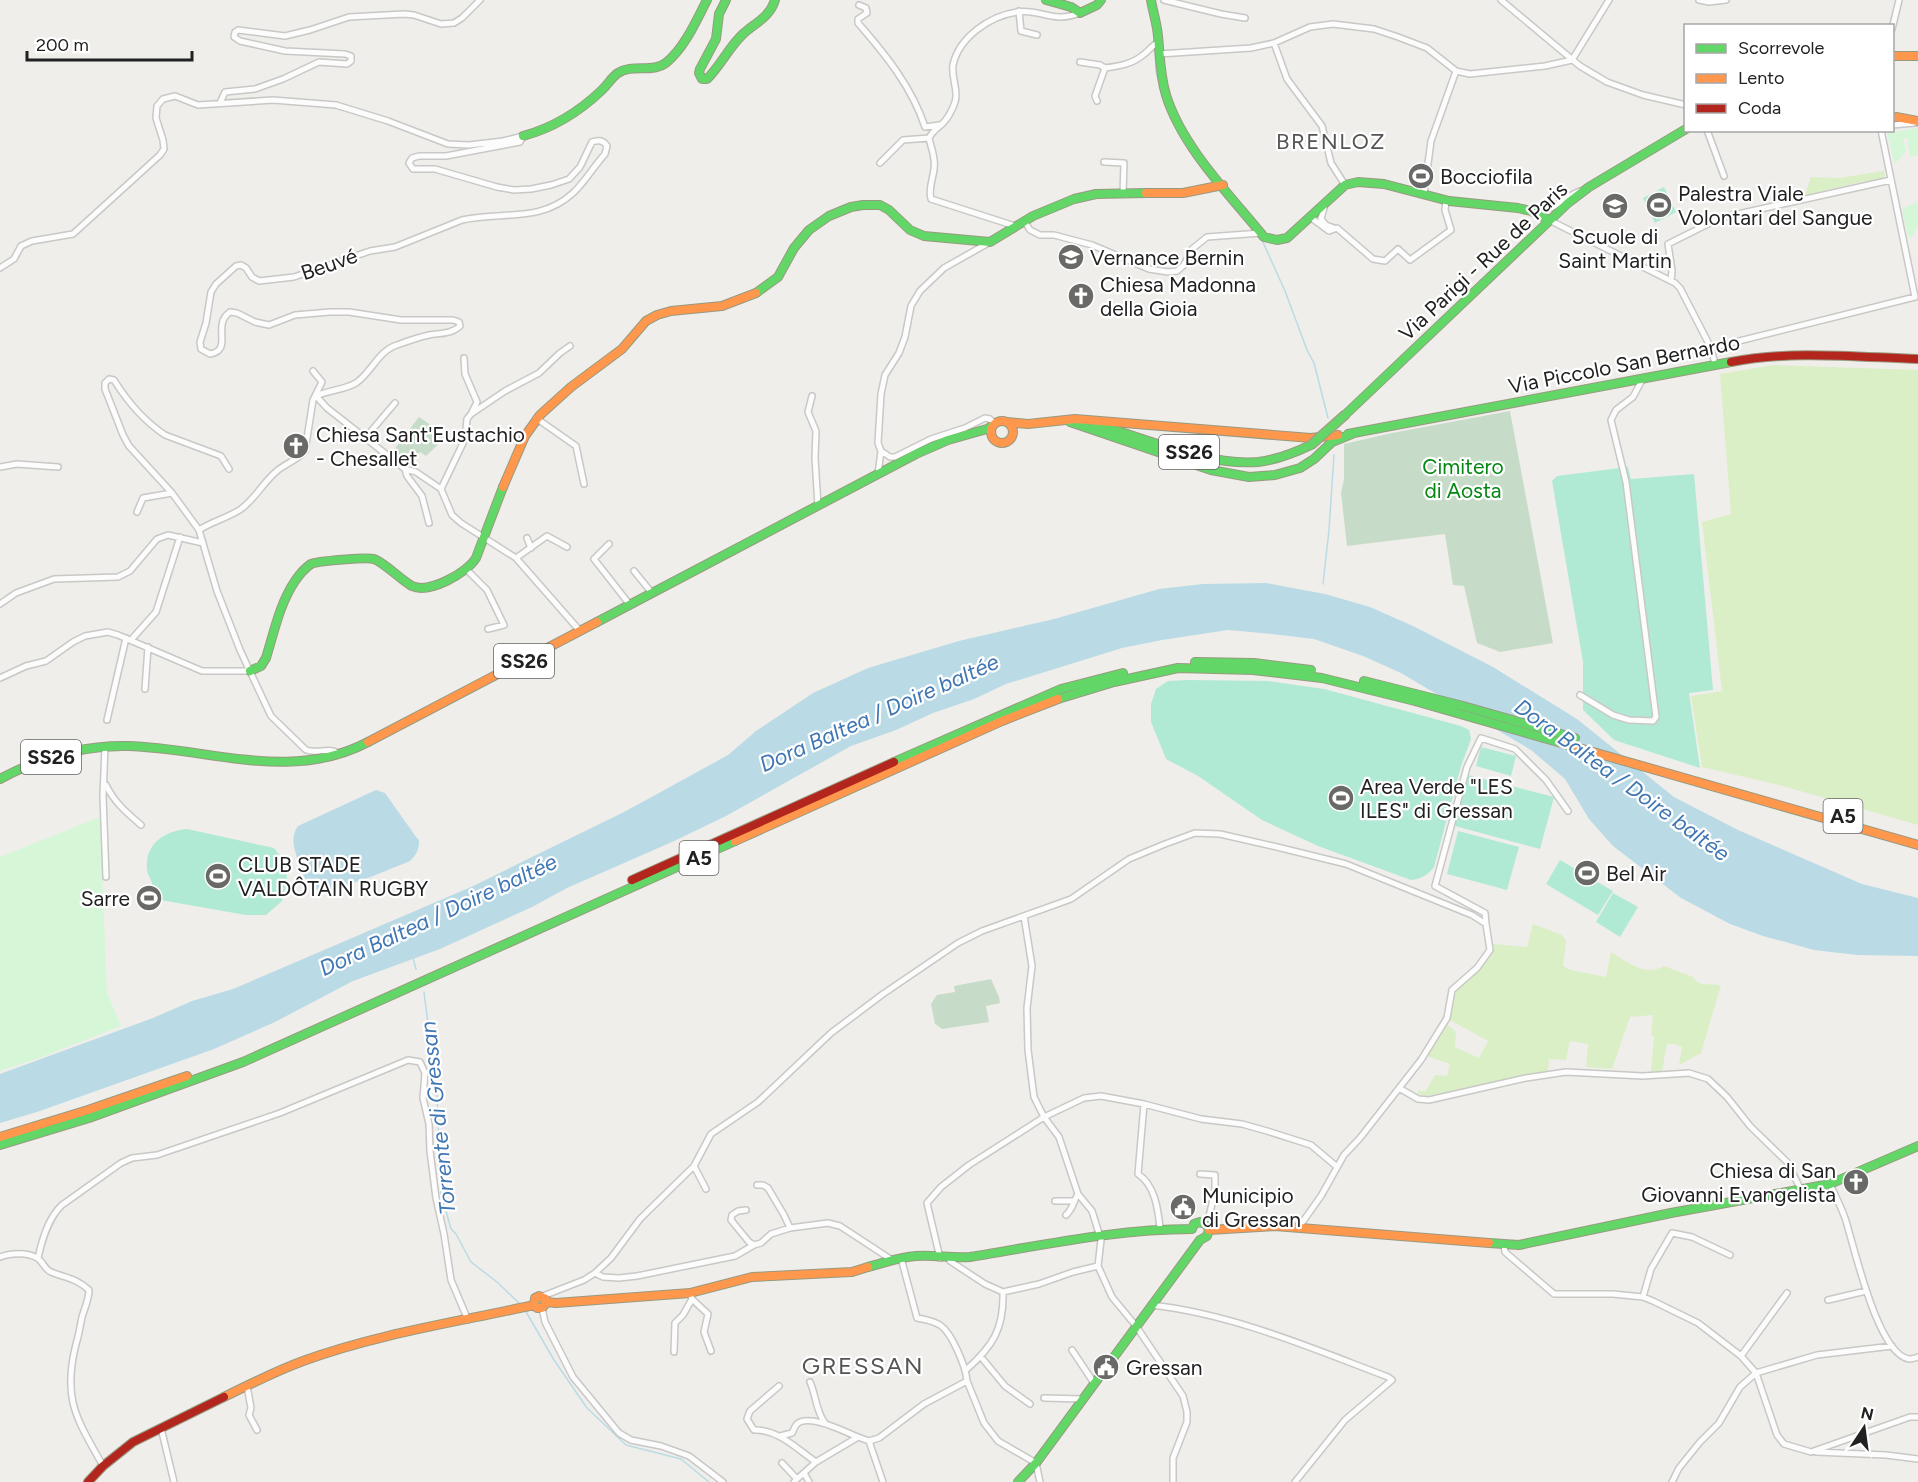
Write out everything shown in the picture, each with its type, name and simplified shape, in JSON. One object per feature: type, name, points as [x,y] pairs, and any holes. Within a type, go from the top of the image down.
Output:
[{"type":"main road","points":[[523,136],[547,128],[566,117],[587,102],[622,70],[657,67],[665,63],[693,26],[707,0]]},
{"type":"main road","points":[[726,0],[719,14],[716,39],[699,73],[702,79],[707,79],[714,72],[740,37],[771,12],[775,0]]},
{"type":"main road","points":[[1046,0],[1071,7],[1080,13],[1097,5],[1101,0]]},
{"type":"main road","points":[[1151,0],[1166,95],[1174,119],[1191,147],[1221,186],[1261,233],[1269,238],[1287,238],[1345,185],[1356,181],[1405,187],[1446,201],[1518,208],[1532,211],[1549,220]]},
{"type":"main road","points":[[1894,56],[1918,56]]},
{"type":"main road","points":[[1894,119],[1918,121]]},
{"type":"main road","name":"Via Parigi - Rue de Paris","points":[[1063,420],[1114,428],[1206,457],[1239,463],[1261,463],[1280,459],[1311,445],[1549,220],[1589,187],[1684,130]]},
{"type":"main road","points":[[250,671],[261,666],[266,658],[283,604],[295,581],[309,565],[318,561],[374,559],[414,587],[422,588],[431,587],[467,570],[485,537],[516,455],[536,418],[547,406],[622,348],[651,317],[675,310],[715,308],[753,296],[783,272],[794,247],[806,232],[823,220],[842,211],[861,206],[881,205],[911,231],[933,236],[990,242],[1047,209],[1085,195],[1183,193],[1221,186]]},
{"type":"main road","name":"Via Piccolo San Bernardo","points":[[1063,420],[1101,420],[1311,438],[1354,433],[1714,364],[1775,356],[1918,359]]},
{"type":"main road","points":[[1063,420],[1211,470],[1251,478],[1300,468],[1334,441],[1354,433]]},
{"type":"main road","name":"SS26","points":[[0,779],[24,766],[51,757],[105,747],[146,747],[274,762],[303,761],[340,754],[378,738],[933,446],[972,434],[999,421],[1028,424],[1063,420]]},
{"type":"main road","points":[[1007,422],[1012,429],[1012,435]]},
{"type":"main road","name":"SS26","points":[[972,434],[1003,442],[1028,424]]},
{"type":"main road","points":[[993,425],[991,432],[993,438]]},
{"type":"main road","points":[[1323,437],[1327,440],[1327,447]]},
{"type":"main road","name":"A5","points":[[0,1137],[88,1110],[249,1052],[996,716],[1061,689],[1109,675],[1177,662],[1287,666],[1397,688],[1918,844]]},
{"type":"main road","name":"A5","points":[[0,1145],[89,1118],[243,1062],[1002,721],[1068,695],[1179,668],[1253,670],[1322,678],[1918,837]]},
{"type":"main road","points":[[1200,1240],[1193,1236],[1192,1229],[1197,1222],[1203,1222],[1208,1227],[1299,1227],[1518,1245],[1671,1213],[1830,1184],[1918,1146]]},
{"type":"main road","points":[[1018,1482],[1036,1462],[1200,1240],[1206,1238],[1208,1227]]},
{"type":"main road","points":[[88,1482],[133,1442],[271,1374],[314,1357],[368,1341],[541,1303],[691,1296],[752,1277],[852,1272],[897,1259],[918,1256],[970,1257],[1160,1228],[1192,1229]]},
{"type":"street","points":[[220,103],[225,92],[255,89],[283,79],[311,64],[318,62],[347,64],[351,61],[351,56],[345,54],[285,51],[240,41],[234,37],[238,30],[285,36],[350,17],[404,14],[441,24],[454,23],[480,0]]},
{"type":"street","points":[[1164,0],[1245,18]]},
{"type":"street","points":[[1501,0],[1572,60],[1607,82],[1643,95],[1684,105]]},
{"type":"street","points":[[1159,54],[1251,48],[1274,44],[1318,25],[1333,24],[1374,30],[1427,48],[1456,71],[1470,74],[1501,71],[1559,64],[1572,60],[1610,0]]},
{"type":"street","points":[[1699,0],[1709,2],[1725,0]]},
{"type":"street","points":[[1894,24],[1899,0]]},
{"type":"street","points":[[859,5],[866,8],[867,13],[858,19],[858,23],[896,69],[921,114],[925,127],[943,123]]},
{"type":"street","points":[[880,163],[903,140],[928,138],[943,123],[956,98],[954,64],[968,39],[977,29],[1002,15],[1019,11],[1056,18],[1080,13]]},
{"type":"street","points":[[1019,11],[1021,31],[1037,35]]},
{"type":"street","points":[[1080,62],[1105,68],[1131,64],[1157,43]]},
{"type":"street","points":[[1274,44],[1287,79],[1322,126],[1331,163],[1345,185]]},
{"type":"street","points":[[1097,101],[1095,96],[1105,68]]},
{"type":"street","points":[[1424,194],[1431,141],[1456,71]]},
{"type":"street","points":[[0,268],[14,259],[21,246],[32,241],[73,234],[160,155],[164,149],[156,118],[158,106],[163,99],[174,96],[198,105],[273,100],[336,105],[388,121],[448,144],[469,145],[523,136]]},
{"type":"street","points":[[1708,132],[1724,176]]},
{"type":"street","points":[[1711,348],[1916,297],[1882,132]]},
{"type":"street","name":"Beuvé","points":[[316,396],[356,383],[387,349],[425,336],[456,330],[460,324],[453,320],[387,319],[350,312],[302,314],[269,325],[230,312],[223,317],[221,323],[220,349],[210,354],[201,349],[200,342],[211,292],[216,284],[236,266],[241,265],[246,268],[252,277],[259,281],[274,281],[294,277],[370,250],[395,247],[462,220],[542,212],[571,195],[605,154],[607,146],[605,142],[598,140],[592,142],[580,167],[569,179],[551,185],[522,189],[497,188],[435,169],[413,169],[409,163],[412,158],[418,156],[446,156],[520,142],[523,136]]},
{"type":"street","points":[[928,138],[934,155],[935,167],[929,196],[931,200],[1015,226]]},
{"type":"street","points":[[1104,162],[1124,163],[1123,194]]},
{"type":"street","points":[[1671,281],[1672,271],[1668,244],[1720,218],[1891,180]]},
{"type":"street","points":[[1532,211],[1544,212],[1555,207],[1569,195],[1589,187]]},
{"type":"street","points":[[1325,202],[1321,219],[1331,228],[1338,228],[1373,259],[1384,261],[1398,249],[1410,260],[1451,230],[1445,210],[1446,201]]},
{"type":"street","points":[[1310,217],[1329,231],[1338,228]]},
{"type":"street","points":[[1549,220],[1671,281],[1680,288],[1711,348],[1714,364]]},
{"type":"street","points":[[1025,222],[1030,230],[1040,235],[1054,235],[1092,244],[1149,269],[1168,272],[1177,271],[1184,265],[1192,249],[1202,239],[1213,236],[1261,233]]},
{"type":"street","points":[[878,474],[881,451],[878,443],[881,394],[885,375],[899,353],[905,337],[911,306],[920,291],[945,268],[990,242]]},
{"type":"street","points":[[441,489],[465,439],[466,419],[505,391],[539,373],[570,346]]},
{"type":"street","points":[[464,358],[465,374],[477,402],[471,414]]},
{"type":"street","points":[[199,530],[241,509],[278,471],[300,457],[305,451],[313,400],[322,382],[314,371]]},
{"type":"street","points":[[1580,695],[1613,715],[1629,720],[1653,720],[1656,717],[1626,482],[1611,420],[1616,410],[1633,397],[1643,378]]},
{"type":"street","points":[[229,469],[221,456],[165,435],[156,429],[126,399],[114,380],[109,379],[105,383],[105,389],[129,446],[172,494],[199,530],[217,591],[271,717],[298,744],[311,752],[334,750],[340,754]]},
{"type":"street","points":[[316,396],[319,401],[405,469],[416,472],[441,489],[452,515],[516,558],[580,631]]},
{"type":"street","points":[[812,396],[808,412],[816,431],[814,458],[818,506]]},
{"type":"street","points":[[366,437],[395,403]]},
{"type":"street","points":[[536,418],[576,446],[584,484]]},
{"type":"street","points":[[881,451],[890,457],[895,457],[931,439],[965,428],[982,419],[990,419],[993,425]]},
{"type":"street","points":[[0,467],[17,464],[58,467]]},
{"type":"street","points":[[405,469],[407,476],[422,496],[429,523]]},
{"type":"street","points":[[137,512],[143,498],[172,494]]},
{"type":"street","points":[[0,604],[16,592],[54,579],[118,577],[130,571],[157,539],[168,535],[203,543]]},
{"type":"street","points":[[516,558],[547,536],[567,547]]},
{"type":"street","points":[[107,720],[128,639],[156,612],[180,537]]},
{"type":"street","points":[[527,538],[531,548]]},
{"type":"street","points":[[609,544],[594,559],[630,605]]},
{"type":"street","points":[[467,570],[487,590],[504,625],[488,629]]},
{"type":"street","points":[[634,571],[652,593]]},
{"type":"street","points":[[0,678],[26,666],[46,662],[85,636],[108,632],[202,671],[250,671]]},
{"type":"street","points":[[145,688],[148,647]]},
{"type":"street","points":[[1299,1227],[1321,1196],[1344,1155],[1421,1060],[1447,1018],[1452,990],[1477,968],[1490,950],[1485,913],[1436,886],[1467,767],[1481,738],[1515,749],[1546,780],[1568,812]]},
{"type":"street","points":[[105,747],[103,796],[106,877]]},
{"type":"street","points":[[105,783],[112,797],[141,825]]},
{"type":"street","points":[[723,1482],[689,1456],[661,1446],[631,1440],[619,1433],[573,1377],[545,1322],[541,1303],[595,1273],[611,1258],[640,1219],[694,1166],[711,1134],[758,1102],[839,1026],[917,969],[958,943],[982,931],[1071,899],[1130,859],[1195,833],[1220,834],[1346,864],[1472,915],[1486,924]]},
{"type":"street","points":[[1024,916],[1032,966],[1027,1008],[1028,1050],[1034,1097],[1044,1117],[1059,1137],[1078,1194],[1092,1211],[1101,1240],[1098,1266],[1112,1297],[1136,1326],[1160,1365],[1172,1379],[1185,1403],[1187,1422],[1173,1458],[1173,1482]]},
{"type":"street","points":[[38,1258],[54,1212],[121,1163],[132,1158],[157,1155],[280,1113],[408,1060],[420,1062],[425,1073],[423,1098],[429,1124],[436,1198],[451,1280],[468,1320]]},
{"type":"street","points":[[1399,1088],[1418,1099],[1429,1100],[1526,1078],[1566,1072],[1643,1076],[1689,1073],[1708,1079],[1727,1097],[1750,1125],[1787,1162],[1801,1190]]},
{"type":"street","points":[[1098,1266],[1003,1292],[944,1258],[927,1203],[969,1165],[1044,1117],[1084,1098],[1101,1096],[1267,1131],[1311,1145],[1336,1166]]},
{"type":"street","points":[[1144,1104],[1138,1174],[1144,1178],[1158,1204],[1160,1228]]},
{"type":"street","points":[[694,1166],[706,1189]]},
{"type":"street","points":[[1200,1174],[1215,1175],[1215,1191],[1208,1227]]},
{"type":"street","points":[[1830,1184],[1845,1219],[1870,1303],[1892,1346],[1903,1357],[1918,1358]]},
{"type":"street","points":[[757,1185],[764,1185],[768,1188],[790,1228]]},
{"type":"street","points":[[1066,1215],[1071,1211],[1073,1201],[1078,1194]]},
{"type":"street","points":[[1055,1201],[1073,1201]]},
{"type":"street","points":[[746,1210],[732,1215],[731,1220],[754,1245]]},
{"type":"street","points":[[595,1273],[603,1277],[619,1278],[658,1272],[735,1256],[754,1245],[761,1244],[771,1234],[790,1228],[828,1223],[840,1226],[897,1259],[917,1318],[942,1326],[953,1343],[966,1370],[967,1381],[984,1423],[998,1441],[1036,1462],[1040,1482]]},
{"type":"street","points":[[1643,1297],[1651,1269],[1672,1233],[1692,1237],[1730,1255]]},
{"type":"street","points":[[1504,1245],[1505,1252],[1554,1294],[1613,1294],[1643,1297],[1698,1323],[1741,1356],[1756,1374],[1777,1436],[1784,1444],[1811,1452],[1886,1455],[1918,1459]]},
{"type":"street","points":[[0,1257],[7,1254],[21,1254],[38,1258],[48,1271],[79,1281],[89,1290],[89,1298],[82,1316],[70,1368],[70,1385],[74,1410],[103,1467]]},
{"type":"street","points":[[966,1370],[981,1357],[1000,1328],[1004,1307],[1003,1292]]},
{"type":"street","points":[[1828,1300],[1866,1292]]},
{"type":"street","points":[[1741,1356],[1786,1293]]},
{"type":"street","points":[[674,1352],[675,1323],[683,1315],[691,1296],[708,1314],[704,1332],[711,1351]]},
{"type":"street","points":[[1151,1305],[1222,1318],[1330,1355],[1392,1380],[1345,1420],[1295,1482]]},
{"type":"street","points":[[1671,1482],[1679,1468],[1719,1423],[1740,1387],[1756,1374],[1817,1355],[1892,1346]]},
{"type":"street","points":[[1072,1350],[1094,1383]]},
{"type":"street","points":[[981,1357],[1005,1386],[1030,1404]]},
{"type":"street","points":[[780,1436],[792,1433],[797,1424],[805,1420],[825,1423],[869,1442],[879,1438],[924,1404],[967,1381]]},
{"type":"street","points":[[810,1382],[815,1393],[819,1416],[825,1423]]},
{"type":"street","points":[[248,1386],[251,1408],[249,1415],[257,1430]]},
{"type":"street","points":[[778,1386],[750,1411],[747,1419],[754,1430],[766,1429],[780,1436],[816,1462]]},
{"type":"street","points":[[1044,1398],[1082,1399]]},
{"type":"street","points":[[1811,1452],[1910,1417],[1918,1417]]},
{"type":"street","points":[[161,1428],[174,1482]]},
{"type":"street","points":[[782,1462],[796,1480],[816,1462],[858,1437]]},
{"type":"street","points":[[869,1442],[883,1482]]},
{"type":"street","points":[[804,1473],[808,1482]]},
{"type":"green space","points":[[1918,128],[1918,155],[1910,157],[1907,138],[1903,138],[1906,151],[1895,164],[1887,133]]},
{"type":"green space","points":[[1884,171],[1885,176],[1882,179],[1805,195],[1811,177],[1839,178]]},
{"type":"green space","name":"Palestra Viale Volontari del Sangue","points":[[1664,187],[1676,212],[1655,223],[1643,198]]},
{"type":"green space","points":[[1918,202],[1918,226],[1912,237],[1908,237],[1902,209]]},
{"type":"green space","points":[[1773,365],[1918,370],[1918,825],[1783,786],[1702,767],[1691,696],[1722,691],[1702,522],[1731,514],[1720,374]]},
{"type":"green space","name":"Cimitero di Aosta","points":[[1510,411],[1553,643],[1500,652],[1477,643],[1464,586],[1453,585],[1445,534],[1347,546],[1341,493],[1344,479],[1344,444]]},
{"type":"green space","points":[[419,417],[447,436],[426,456],[420,452],[409,467],[390,455]]},
{"type":"green space","points":[[1628,467],[1631,479],[1694,474],[1713,690],[1689,693],[1700,768],[1614,740],[1583,710],[1583,662],[1552,481],[1557,476]]},
{"type":"green space","name":"Area Verde \"LES ILES\" di Gressan","points":[[1168,681],[1269,681],[1324,689],[1469,730],[1471,739],[1461,766],[1434,867],[1424,876],[1411,880],[1318,846],[1262,820],[1198,776],[1166,759],[1151,722],[1151,704],[1156,689]]},
{"type":"green space","points":[[1481,747],[1516,756],[1511,776],[1476,766]]},
{"type":"green space","points":[[1468,775],[1554,797],[1540,849],[1455,826]]},
{"type":"green space","points":[[100,817],[107,993],[121,1026],[0,1071],[0,857]]},
{"type":"green space","name":"CLUB STADE VALDÔTAIN RUGBY","points":[[187,829],[274,848],[286,863],[287,882],[282,901],[266,915],[246,915],[149,898],[152,883],[147,871],[149,852],[164,836]]},
{"type":"green space","points":[[1458,831],[1519,847],[1507,890],[1447,874]]},
{"type":"green space","points":[[1560,860],[1613,891],[1598,915],[1546,884]]},
{"type":"green space","points":[[1613,893],[1638,907],[1620,937],[1596,922]]},
{"type":"green space","points":[[1533,924],[1562,935],[1566,941],[1563,966],[1571,970],[1606,977],[1611,952],[1636,967],[1650,970],[1664,966],[1693,977],[1702,984],[1721,985],[1701,1053],[1679,1065],[1682,1047],[1667,1044],[1662,1071],[1651,1072],[1653,1015],[1630,1017],[1612,1069],[1586,1067],[1588,1044],[1570,1041],[1566,1060],[1549,1059],[1548,1071],[1427,1096],[1417,1094],[1419,1090],[1425,1092],[1435,1075],[1447,1076],[1450,1064],[1427,1056],[1447,1024],[1456,1032],[1455,1047],[1479,1058],[1488,1041],[1448,1019],[1454,993],[1489,958],[1493,944],[1527,947]]},
{"type":"green space","points":[[991,979],[1000,1003],[986,1006],[989,1022],[942,1029],[935,1024],[931,1004],[937,995],[955,992],[954,986]]},
{"type":"water","name":"Dora Baltea / Doire baltée","points":[[1266,583],[1325,594],[1370,607],[1413,626],[1493,667],[1577,719],[1674,797],[1738,830],[1862,884],[1918,898],[1918,956],[1857,955],[1814,950],[1730,924],[1681,898],[1613,846],[1589,819],[1565,779],[1531,750],[1401,673],[1363,656],[1314,639],[1228,630],[1122,648],[1006,684],[974,699],[933,713],[896,730],[851,746],[726,816],[672,842],[567,888],[532,907],[440,949],[353,981],[275,1022],[214,1049],[0,1123],[0,1074],[153,1018],[192,1001],[233,989],[471,887],[624,812],[728,755],[756,731],[813,693],[868,668],[959,641],[1054,619],[1159,589],[1203,584]]},
{"type":"water","points":[[376,790],[385,793],[419,841],[415,854],[410,861],[349,884],[326,890],[314,889],[305,878],[295,852],[293,838],[298,826]]},
{"type":"waterway","points":[[1155,48],[1156,71],[1162,96]]},
{"type":"waterway","points":[[1262,240],[1314,363],[1328,418]]},
{"type":"waterway","points":[[1323,584],[1334,455]]},
{"type":"waterway","name":"Torrente di Gressan","points":[[413,958],[416,969]]},
{"type":"waterway","name":"Torrente di Gressan","points":[[424,992],[437,1097],[441,1193],[451,1229],[471,1262],[520,1304]]},
{"type":"waterway","name":"Torrente di Gressan","points":[[525,1310],[554,1360],[587,1408],[626,1445],[681,1459],[709,1482]]},
{"type":"traffic: fast","points":[[523,136],[545,128],[575,112],[594,98],[618,73],[630,69],[661,66],[667,62],[685,41],[707,0]]},
{"type":"traffic: fast","points":[[726,0],[719,14],[716,39],[700,69],[702,79],[707,79],[738,39],[766,15],[775,0]]},
{"type":"traffic: fast","points":[[1046,0],[1071,7],[1080,13],[1097,5],[1101,0]]},
{"type":"traffic: fast","points":[[1151,0],[1162,80],[1173,114],[1208,170],[1264,237],[1277,240],[1287,238],[1345,185],[1358,182],[1384,184],[1449,201],[1518,208],[1531,211],[1549,220]]},
{"type":"traffic: fast","points":[[1346,414],[1568,203],[1589,187],[1684,130]]},
{"type":"traffic: fast","points":[[756,293],[778,277],[794,248],[809,230],[829,216],[851,207],[880,205],[889,210],[910,230],[924,236],[990,242],[1033,216],[1074,199],[1096,194],[1146,193]]},
{"type":"traffic: fast","points":[[1348,434],[1731,362]]},
{"type":"traffic: fast","points":[[1311,445],[1346,414]]},
{"type":"traffic: fast","points":[[1070,422],[1211,470],[1249,477],[1275,475],[1300,468],[1314,459],[1332,442],[1354,433]]},
{"type":"traffic: fast","points":[[1095,424],[1176,450],[1217,460],[1238,462],[1272,460],[1311,445]]},
{"type":"traffic: fast","points":[[597,622],[916,454],[948,440],[992,426]]},
{"type":"traffic: fast","points":[[250,671],[261,666],[266,658],[285,599],[302,572],[311,564],[374,559],[412,586],[428,587],[447,581],[465,570],[476,558],[503,487]]},
{"type":"traffic: fast","points":[[1195,662],[1254,663],[1311,670]]},
{"type":"traffic: fast","points":[[1058,699],[1114,682],[1178,668],[1253,670],[1322,678],[1415,701],[1565,744]]},
{"type":"traffic: fast","points":[[894,762],[1061,689],[1123,673]]},
{"type":"traffic: fast","points":[[1364,681],[1575,738]]},
{"type":"traffic: fast","points":[[0,779],[62,754],[111,746],[158,748],[279,762],[309,760],[339,754],[368,742]]},
{"type":"traffic: fast","points":[[0,1145],[89,1118],[243,1062],[735,841]]},
{"type":"traffic: fast","points":[[1489,1243],[1519,1245],[1671,1213],[1830,1184],[1918,1146]]},
{"type":"traffic: fast","points":[[868,1267],[910,1257],[970,1257],[1108,1235],[1192,1229],[1194,1224],[1200,1222],[1207,1225],[1209,1230]]},
{"type":"traffic: fast","points":[[1018,1482],[1036,1463],[1200,1240],[1207,1236],[1209,1230]]},
{"type":"traffic: slow","points":[[1894,56],[1918,56]]},
{"type":"traffic: slow","points":[[1896,117],[1918,121]]},
{"type":"traffic: slow","points":[[1146,193],[1183,193],[1223,185]]},
{"type":"traffic: slow","points":[[503,487],[525,436],[540,415],[571,387],[622,349],[646,321],[671,311],[722,306],[756,293]]},
{"type":"traffic: slow","points":[[1007,422],[1028,424],[1075,419],[1311,438],[1338,435]]},
{"type":"traffic: slow","points":[[1002,421],[1012,428],[1013,432],[1006,442],[1002,443],[992,436],[991,432],[998,422],[1002,421]]},
{"type":"traffic: slow","points":[[368,742],[597,622]]},
{"type":"traffic: slow","points":[[735,841],[1002,721],[1058,699]]},
{"type":"traffic: slow","points":[[1565,744],[1918,845]]},
{"type":"traffic: slow","points":[[0,1137],[187,1076]]},
{"type":"traffic: slow","points":[[1209,1230],[1275,1226],[1489,1243]]},
{"type":"traffic: slow","points":[[534,1305],[535,1298],[539,1296],[547,1302],[556,1303],[690,1293],[752,1277],[852,1272],[868,1267]]},
{"type":"traffic: slow","points":[[224,1397],[283,1369],[359,1343],[534,1305],[542,1308],[547,1302]]},
{"type":"traffic: jam","points":[[1731,362],[1801,355],[1918,359]]},
{"type":"traffic: jam","points":[[632,880],[894,762]]},
{"type":"traffic: jam","points":[[88,1482],[103,1466],[133,1442],[224,1397]]},
{"type":"place","name":"Bocciofila","points":[[1421,176]]},
{"type":"place","name":"Palestra Viale Volontari del Sangue","points":[[1659,205]]},
{"type":"place","name":"Scuole di Saint Martin","points":[[1615,206]]},
{"type":"place","name":"Vernance Bernin","points":[[1071,257]]},
{"type":"place","name":"Chiesa Madonna della Gioia","points":[[1081,296]]},
{"type":"place","name":"Chiesa Sant'Eustachio - Chesallet","points":[[296,446]]},
{"type":"place","name":"Area Verde \"LES ILES\" di Gressan","points":[[1341,798]]},
{"type":"place","name":"Bel Air","points":[[1587,873]]},
{"type":"place","name":"CLUB STADE VALDÔTAIN RUGBY","points":[[218,876]]},
{"type":"place","name":"Sarre","points":[[149,898]]},
{"type":"place","name":"Chiesa di San Giovanni Evangelista","points":[[1856,1182]]},
{"type":"place","name":"Municipio di Gressan","points":[[1183,1207]]},
{"type":"place","name":"Gressan","points":[[1106,1367]]},
{"type":"district","name":"BRENLOZ","points":[[1331,141]]},
{"type":"district","name":"GRESSAN","points":[[863,1365]]}]
